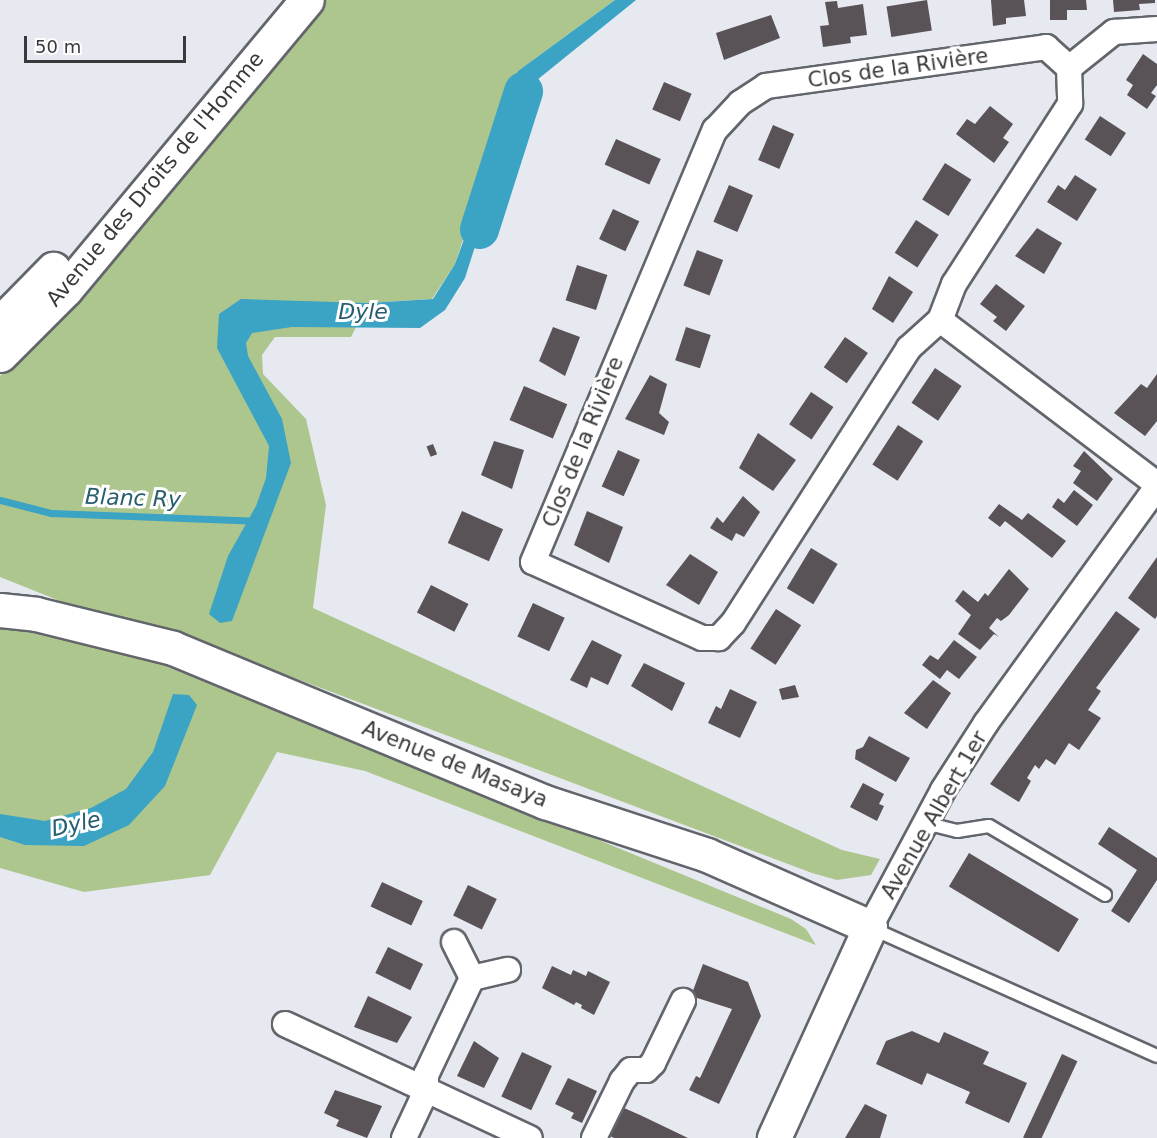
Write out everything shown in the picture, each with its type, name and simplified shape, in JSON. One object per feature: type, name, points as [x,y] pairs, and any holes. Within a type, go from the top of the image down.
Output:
[{"type":"main road","name":"Avenue des Droits de l'Homme","points":[[0,323],[50,273],[277,0]]},
{"type":"main road","name":"Avenue des Droits de l'Homme","points":[[0,355],[66,289],[307,0]]},
{"type":"main road","name":"Avenue de Masaya","points":[[0,595],[36,614]]},
{"type":"main road","name":"Avenue de Masaya","points":[[0,610],[36,614],[173,648],[545,802],[707,855],[870,927]]},
{"type":"main road","name":"Avenue Albert 1er","points":[[774,1138],[870,927]]},
{"type":"street","points":[[1069,68],[1114,32],[1157,29]]},
{"type":"street","name":"Clos de la Rivière","points":[[1046,47],[1069,68],[1070,104],[954,284],[940,321],[909,348],[733,623],[719,638],[702,638],[533,562],[715,130],[740,103],[766,86],[1046,47]]},
{"type":"street","points":[[940,321],[1157,485]]},
{"type":"street","name":"Avenue Albert 1er","points":[[870,927],[925,823],[993,714],[1157,485]]},
{"type":"street","points":[[454,942],[472,978]]},
{"type":"street","points":[[472,978],[508,970]]},
{"type":"street","points":[[404,1138],[426,1092],[426,1075],[472,978]]},
{"type":"street","points":[[594,1138],[622,1081],[631,1070],[646,1070],[653,1063],[683,1001]]},
{"type":"street","points":[[285,1024],[426,1092],[530,1138]]},
{"type":"lane","points":[[925,823],[957,831],[989,826],[1105,896]]},
{"type":"lane","points":[[870,927],[1157,1056]]},
{"type":"green space","points":[[322,0],[615,0],[518,71],[455,264],[432,299],[368,303],[351,337],[275,337],[262,355],[263,374],[306,419],[326,505],[313,608],[842,850],[880,859],[871,875],[837,880],[812,873],[244,659],[65,603],[0,577],[0,376]]},
{"type":"green space","points":[[0,621],[163,665],[372,747],[791,919],[806,929],[816,945],[365,771],[277,752],[210,875],[84,892],[0,868]]},
{"type":"water","name":"Dyle","points":[[615,0],[636,0],[537,80],[517,114],[465,278],[445,310],[420,328],[292,327],[252,333],[246,343],[248,356],[282,419],[291,463],[232,621],[220,623],[209,614],[228,556],[256,506],[266,478],[269,446],[217,348],[219,314],[241,299],[368,303],[433,299],[455,264],[478,201],[503,100],[518,71]]},
{"type":"water","points":[[173,694],[189,695],[197,705],[165,786],[129,825],[84,846],[25,845],[0,837],[0,814],[45,821],[91,808],[126,789],[153,752]]},
{"type":"building","points":[[927,0],[932,31],[891,37],[887,6]]},
{"type":"building","points":[[991,0],[1024,0],[1026,16],[1006,18],[1006,24],[993,26]]},
{"type":"building","points":[[1050,0],[1086,0],[1087,10],[1067,10],[1067,20],[1050,20]]},
{"type":"building","points":[[1113,0],[1155,0],[1155,3],[1139,4],[1140,10],[1114,12]]},
{"type":"building","points":[[837,1],[838,8],[863,4],[867,35],[850,37],[851,43],[823,47],[820,26],[829,25],[825,2]]},
{"type":"building","points":[[771,15],[780,38],[724,60],[716,33]]},
{"type":"building","points":[[1143,54],[1157,64],[1157,85],[1151,93],[1156,96],[1147,109],[1127,95],[1133,85],[1126,80]]},
{"type":"building","points":[[664,82],[692,94],[680,121],[652,110]]},
{"type":"building","points":[[990,106],[1013,124],[1003,138],[1009,142],[994,163],[956,134],[967,119],[975,124]]},
{"type":"building","points":[[1100,116],[1126,133],[1111,156],[1085,139]]},
{"type":"building","points":[[773,125],[794,134],[779,169],[758,160]]},
{"type":"building","points":[[616,139],[661,159],[649,185],[605,165]]},
{"type":"building","points":[[945,163],[971,179],[949,216],[922,199]]},
{"type":"building","points":[[1075,175],[1097,189],[1077,221],[1047,202],[1058,185],[1065,190]]},
{"type":"building","points":[[729,185],[753,195],[737,232],[713,222]]},
{"type":"building","points":[[613,209],[639,221],[625,251],[599,239]]},
{"type":"building","points":[[916,220],[939,235],[917,267],[895,253]]},
{"type":"building","points":[[1037,228],[1062,243],[1044,274],[1015,256]]},
{"type":"building","points":[[697,250],[723,260],[710,296],[683,285]]},
{"type":"building","points":[[577,265],[607,275],[596,310],[566,300]]},
{"type":"building","points":[[889,276],[913,292],[893,323],[872,309]]},
{"type":"building","points":[[996,284],[1025,306],[1006,331],[993,321],[997,317],[980,304]]},
{"type":"building","points":[[553,327],[580,337],[565,376],[539,361]]},
{"type":"building","points":[[686,327],[711,335],[700,368],[675,360]]},
{"type":"building","points":[[845,337],[868,353],[847,383],[824,367]]},
{"type":"building","points":[[935,368],[962,386],[938,421],[912,403]]},
{"type":"building","points":[[1157,374],[1157,421],[1145,436],[1114,413],[1141,384],[1147,388]]},
{"type":"building","points":[[650,375],[667,384],[659,413],[669,422],[664,435],[625,419]]},
{"type":"building","points":[[524,386],[567,404],[553,438],[510,420]]},
{"type":"building","points":[[811,392],[833,407],[812,439],[789,424]]},
{"type":"building","points":[[898,425],[923,441],[898,481],[872,464]]},
{"type":"building","points":[[758,433],[796,460],[773,491],[739,468]]},
{"type":"building","points":[[494,441],[524,450],[512,489],[481,475]]},
{"type":"building","points":[[433,444],[437,454],[431,457],[427,447]]},
{"type":"building","points":[[618,450],[640,460],[624,496],[602,487]]},
{"type":"building","points":[[1084,451],[1113,479],[1097,501],[1073,483],[1081,471],[1073,466]]},
{"type":"building","points":[[1074,490],[1093,505],[1077,526],[1052,507],[1058,498],[1064,503]]},
{"type":"building","points":[[743,496],[760,512],[744,537],[736,533],[732,541],[710,528],[717,517],[723,523]]},
{"type":"building","points":[[999,504],[1022,520],[1028,513],[1066,541],[1052,558],[1005,521],[1000,527],[988,518]]},
{"type":"building","points":[[462,511],[503,529],[489,561],[448,543]]},
{"type":"building","points":[[587,511],[623,527],[609,563],[574,545]]},
{"type":"building","points":[[811,548],[838,564],[813,604],[787,588]]},
{"type":"building","points":[[690,554],[718,572],[699,605],[666,585]]},
{"type":"building","points":[[1157,557],[1157,616],[1155,619],[1128,598]]},
{"type":"building","points":[[1009,569],[1029,589],[1009,615],[1001,621],[997,618],[989,628],[999,637],[994,634],[980,650],[958,634],[971,615],[955,601],[963,590],[978,602],[985,593],[988,596]]},
{"type":"building","points":[[431,585],[468,604],[454,632],[417,613]]},
{"type":"building","points":[[533,603],[565,618],[549,651],[517,637]]},
{"type":"building","points":[[776,609],[801,625],[776,665],[750,648]]},
{"type":"building","points":[[1116,611],[1140,629],[1096,688],[1101,691],[1088,710],[1101,718],[1079,750],[1069,743],[1055,765],[1046,759],[1039,769],[1035,765],[1027,778],[1031,781],[1019,802],[990,784]]},
{"type":"building","points":[[592,640],[622,655],[608,685],[591,677],[587,688],[570,680]]},
{"type":"building","points":[[954,640],[977,657],[959,679],[947,670],[940,679],[922,665],[930,655],[938,660]]},
{"type":"building","points":[[644,663],[685,683],[672,711],[631,686]]},
{"type":"building","points":[[933,680],[951,693],[927,729],[904,713]]},
{"type":"building","points":[[795,685],[799,697],[782,700],[779,689]]},
{"type":"building","points":[[730,689],[757,702],[740,738],[708,723],[716,706],[721,709]]},
{"type":"building","points":[[869,736],[910,758],[896,782],[855,759],[856,750],[863,747]]},
{"type":"building","points":[[863,783],[884,794],[879,804],[884,806],[877,821],[850,807]]},
{"type":"building","points":[[1109,827],[1157,858],[1157,880],[1129,923],[1111,911],[1137,870],[1098,844]]},
{"type":"building","points":[[969,853],[1079,919],[1059,952],[949,886]]},
{"type":"building","points":[[382,882],[423,901],[411,925],[371,906]]},
{"type":"building","points":[[468,885],[497,899],[482,930],[453,916]]},
{"type":"building","points":[[388,947],[423,964],[410,990],[375,973]]},
{"type":"building","points":[[703,964],[748,982],[761,1016],[719,1104],[689,1090],[696,1076],[700,1078],[732,1009],[691,996]]},
{"type":"building","points":[[552,966],[571,975],[573,970],[586,976],[588,971],[610,982],[594,1015],[581,1008],[582,1005],[576,1002],[574,1005],[542,988]]},
{"type":"building","points":[[368,996],[412,1017],[397,1043],[354,1027]]},
{"type":"building","points":[[912,1031],[939,1043],[944,1032],[989,1052],[983,1064],[1027,1083],[1009,1123],[965,1103],[970,1092],[927,1073],[922,1085],[876,1064],[886,1041]]},
{"type":"building","points":[[474,1041],[499,1058],[484,1088],[457,1076]]},
{"type":"building","points":[[522,1052],[552,1066],[531,1110],[501,1096]]},
{"type":"building","points":[[1062,1054],[1077,1061],[1042,1138],[1023,1137]]},
{"type":"building","points":[[568,1078],[597,1091],[582,1123],[571,1118],[574,1113],[555,1104]]},
{"type":"building","points":[[335,1090],[382,1106],[367,1138],[336,1126],[339,1120],[324,1113]]},
{"type":"building","points":[[865,1104],[887,1115],[880,1138],[845,1138]]},
{"type":"building","points":[[624,1108],[688,1138],[614,1138],[610,1136]]},
{"type":"waterway","name":"Dyle","points":[[479,229],[523,91]]},
{"type":"waterway","name":"Blanc Ry","points":[[0,500],[51,513],[257,521]]}]
